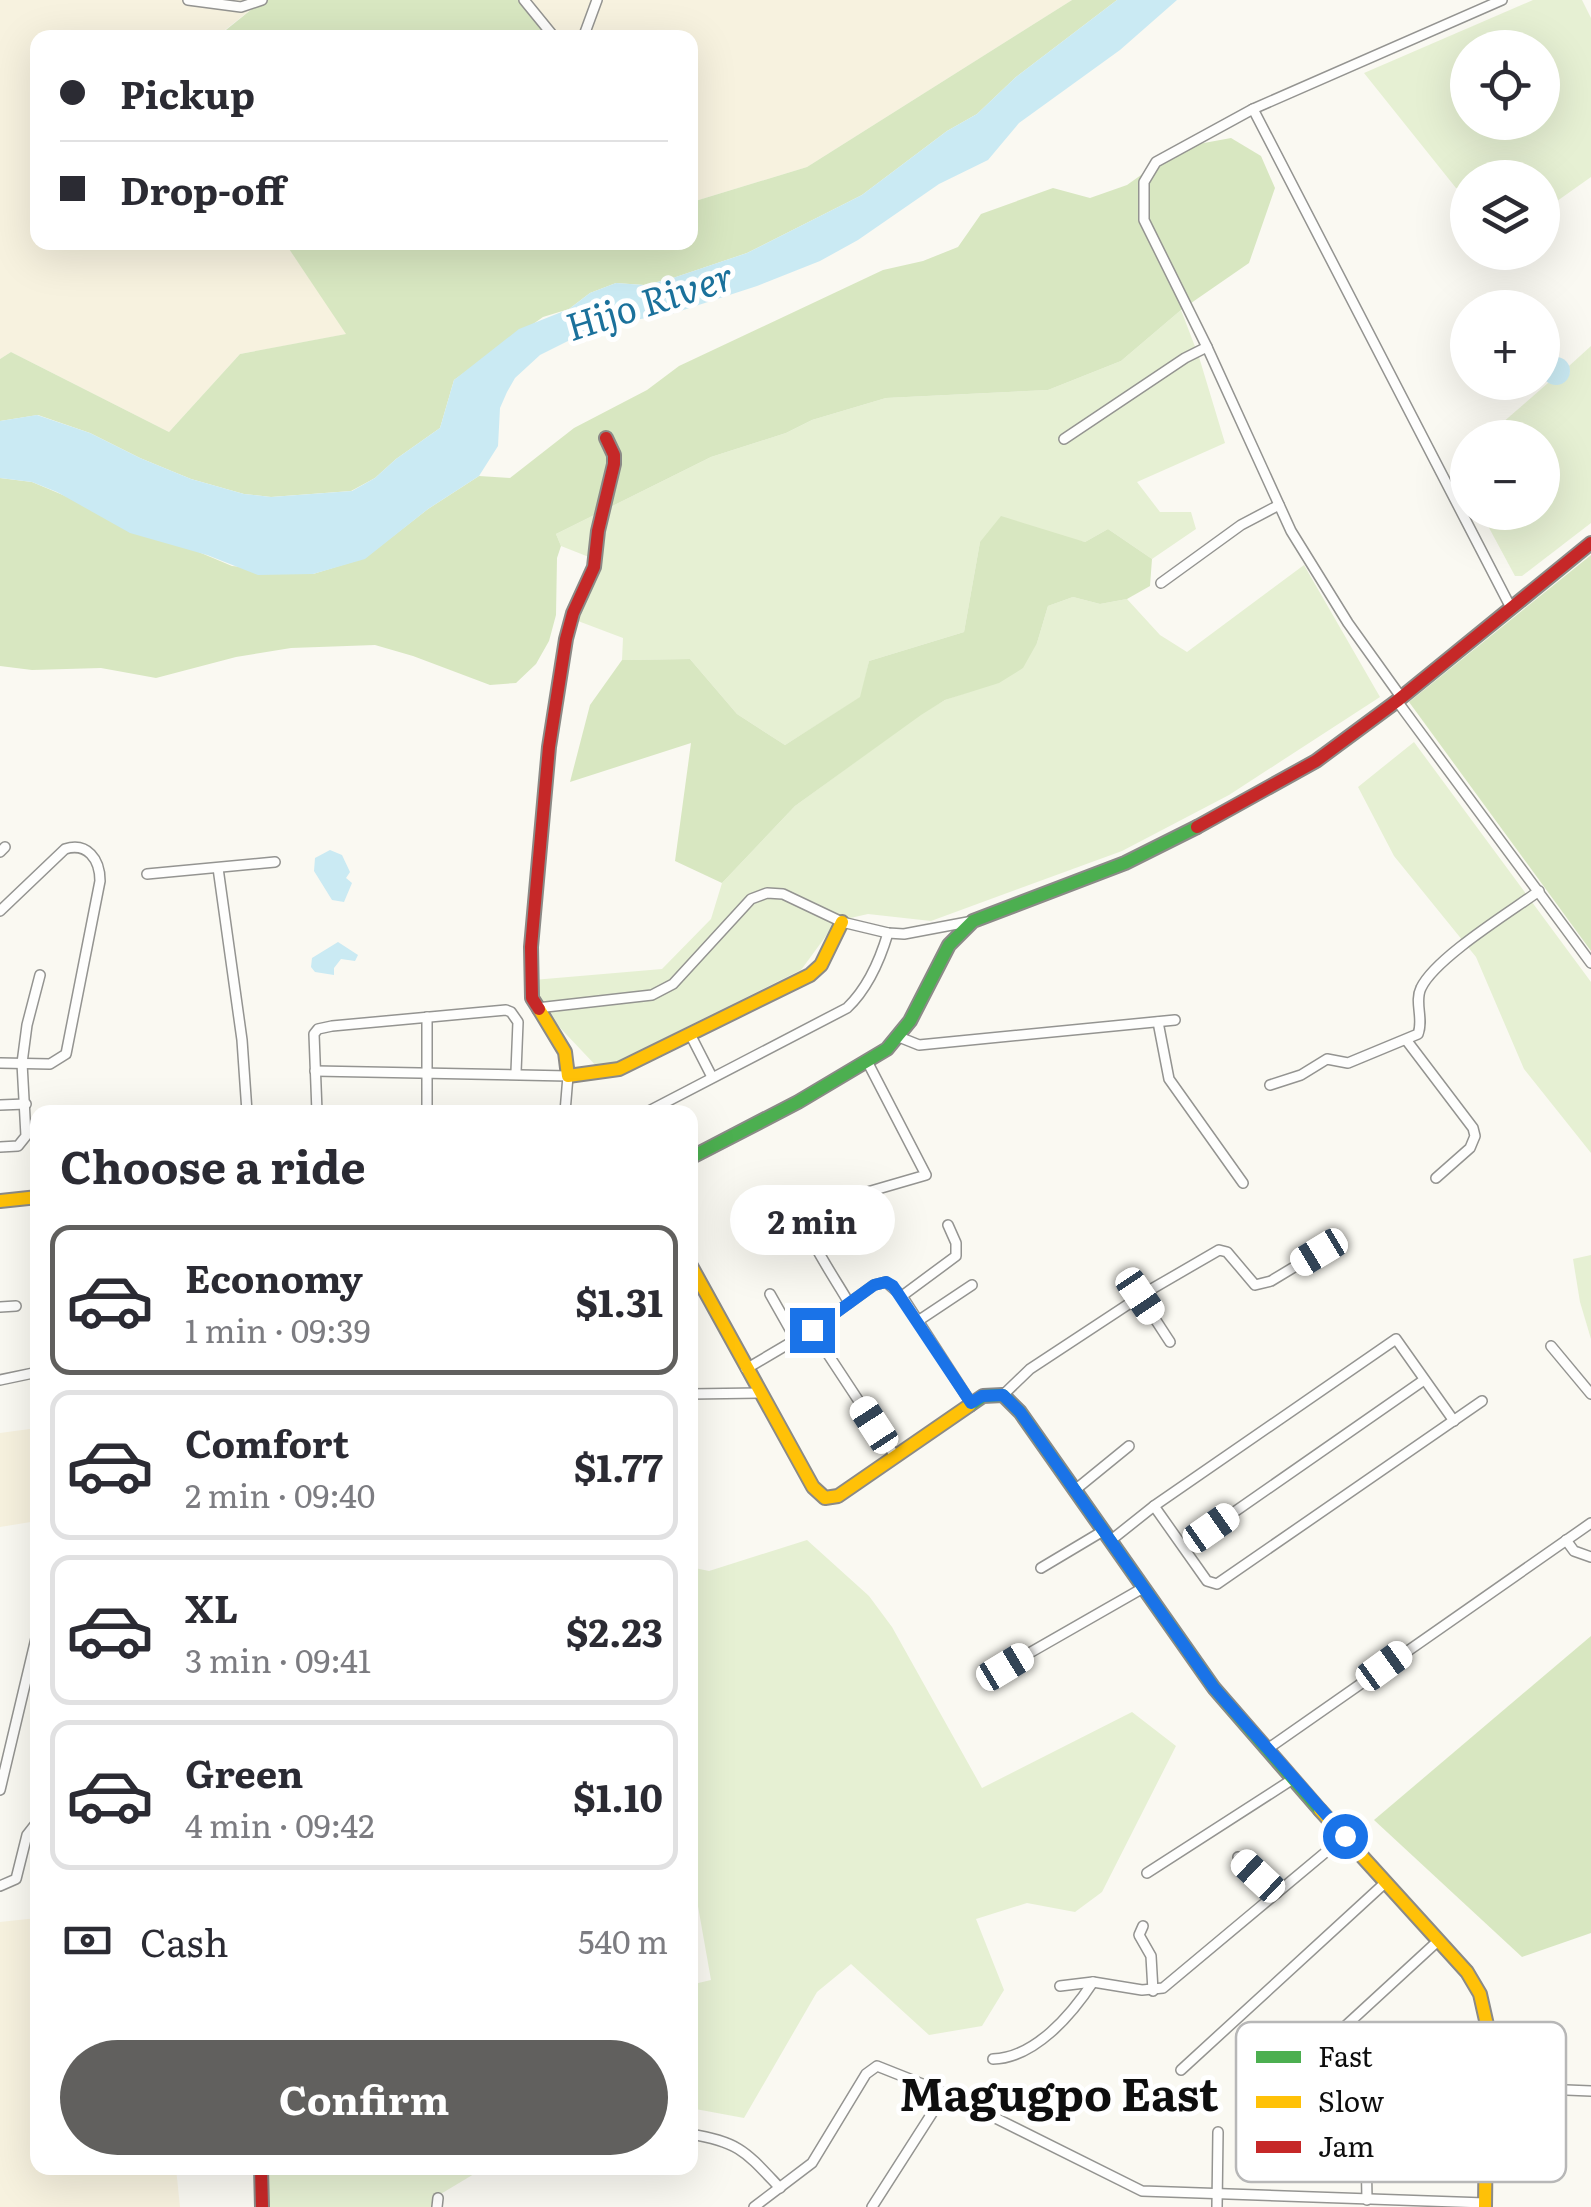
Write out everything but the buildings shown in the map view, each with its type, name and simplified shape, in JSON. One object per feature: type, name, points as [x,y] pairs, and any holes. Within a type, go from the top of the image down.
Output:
[{"type":"street","points":[[188,0],[224,7],[241,7],[262,0]]},
{"type":"street","points":[[524,0],[548,30]]},
{"type":"street","points":[[586,30],[597,0]]},
{"type":"street","points":[[1502,0],[1253,108],[1156,162],[1144,182],[1144,220],[1279,505],[1324,588],[1399,699],[1591,964]]},
{"type":"street","points":[[1253,108],[1510,606]]},
{"type":"street","points":[[1064,440],[1207,347]]},
{"type":"street","points":[[566,1105],[565,1052],[537,1008],[530,989],[531,947],[549,748],[566,639],[594,567],[614,464],[606,438]]},
{"type":"street","points":[[1161,583],[1241,525],[1279,505]]},
{"type":"street","points":[[537,1008],[652,995],[674,984],[751,899],[767,894],[782,894],[842,922],[888,934],[904,934],[974,921],[1124,863],[1247,802],[1316,761],[1591,543]]},
{"type":"street","points":[[0,912],[64,848],[81,848],[97,862],[100,881],[66,1054],[50,1064],[0,1063]]},
{"type":"street","points":[[147,874],[275,862]]},
{"type":"street","points":[[218,868],[242,1040],[247,1105]]},
{"type":"street","points":[[1270,1085],[1302,1075],[1328,1059],[1348,1062],[1407,1041],[1421,1030],[1418,994],[1431,973],[1539,891]]},
{"type":"street","points":[[698,1154],[868,1062],[899,1038],[949,945],[974,921]]},
{"type":"street","points":[[315,1071],[568,1076],[619,1070],[817,970],[842,922]]},
{"type":"street","points":[[659,1105],[847,1008],[883,952],[888,934]]},
{"type":"street","points":[[0,1147],[18,1146],[24,1140],[22,1062],[40,975]]},
{"type":"street","points":[[317,1105],[313,1040],[318,1029],[511,1012],[518,1022],[516,1072]]},
{"type":"street","points":[[427,1017],[427,1105]]},
{"type":"street","points":[[899,1038],[919,1045],[1175,1020]]},
{"type":"street","points":[[1158,1022],[1169,1078],[1243,1183]]},
{"type":"street","points":[[690,1034],[712,1077]]},
{"type":"street","points":[[1407,1041],[1475,1136],[1470,1148],[1436,1178]]},
{"type":"street","points":[[849,1303],[807,1227],[801,1206],[807,1201],[864,1193],[926,1175],[868,1062]]},
{"type":"street","points":[[0,1105],[26,1104]]},
{"type":"street","points":[[0,1200],[30,1198]]},
{"type":"street","points":[[902,1296],[956,1256],[956,1243],[948,1225]]},
{"type":"street","points":[[698,1279],[813,1487],[826,1498],[838,1496],[982,1396],[1003,1395],[1030,1369],[1140,1296],[1220,1250],[1228,1252],[1256,1284],[1272,1280],[1319,1252]]},
{"type":"street","points":[[746,1369],[812,1330],[880,1282],[893,1286],[902,1296],[971,1403]]},
{"type":"street","points":[[918,1322],[972,1285]]},
{"type":"street","points":[[770,1294],[796,1340]]},
{"type":"street","points":[[1140,1296],[1170,1342]]},
{"type":"street","points":[[0,1307],[16,1306]]},
{"type":"street","points":[[812,1330],[895,1456]]},
{"type":"street","points":[[1041,1568],[1106,1536],[1154,1506],[1396,1340],[1454,1421]]},
{"type":"street","points":[[1551,1346],[1591,1394]]},
{"type":"street","points":[[0,1380],[30,1374]]},
{"type":"street","points":[[1184,1548],[1424,1380]]},
{"type":"street","points":[[698,1394],[760,1393]]},
{"type":"street","points":[[1003,1395],[1020,1412],[1214,1688],[1466,1972],[1485,2001],[1486,2022]]},
{"type":"street","points":[[1154,1506],[1207,1580],[1217,1584],[1482,1402]]},
{"type":"street","points":[[1075,1490],[1129,1446]]},
{"type":"street","points":[[1266,1750],[1591,1523]]},
{"type":"street","points":[[1566,1540],[1574,1552],[1591,1556]]},
{"type":"street","points":[[1005,1667],[1142,1588]]},
{"type":"street","points":[[0,1790],[5,1745],[30,1658]]},
{"type":"street","points":[[1147,1873],[1293,1779]]},
{"type":"street","points":[[0,1886],[16,1880],[30,1831]]},
{"type":"street","points":[[1060,1986],[1093,1982],[1153,1991],[1163,1988],[1345,1836]]},
{"type":"street","points":[[1238,1858],[1277,1894]]},
{"type":"street","points":[[1181,2070],[1386,1882]]},
{"type":"street","points":[[1143,1926],[1139,1935],[1151,1956],[1153,1991]]},
{"type":"street","points":[[1350,2022],[1439,1940]]},
{"type":"street","points":[[994,2059],[1012,2057],[1030,2047],[1078,2004],[1093,1982]]},
{"type":"street","points":[[754,2207],[812,2163],[874,2066],[945,2093],[1130,2188],[1155,2194],[1217,2202],[1366,2200],[1485,2205]]},
{"type":"street","points":[[1566,2090],[1591,2091]]},
{"type":"street","points":[[872,2207],[945,2093]]},
{"type":"street","points":[[1217,2202],[1218,2132]]},
{"type":"street","points":[[698,2136],[737,2146],[780,2188]]},
{"type":"street","points":[[261,2175],[262,2207]]},
{"type":"street","points":[[1366,2182],[1366,2200]]},
{"type":"shaded area","points":[[0,0],[263,0],[225,30],[30,30],[30,250],[290,250],[347,334],[240,354],[169,432],[11,352],[0,359]]},
{"type":"shaded area","points":[[528,0],[1072,0],[807,167],[698,200],[698,30],[553,30]]},
{"type":"shaded area","points":[[30,1429],[30,1522],[0,1527],[0,1433]]},
{"type":"shaded area","points":[[30,1919],[30,2175],[177,2175],[180,2207],[0,2207],[0,1922]]},
{"type":"green space","points":[[263,0],[528,0],[552,30],[226,30]]},
{"type":"green space","points":[[1072,0],[1117,0],[1016,77],[977,114],[947,131],[862,195],[747,253],[644,285],[616,283],[590,293],[569,309],[543,317],[454,380],[440,428],[375,478],[351,491],[271,497],[244,494],[191,479],[90,433],[38,415],[0,421],[0,359],[11,352],[169,432],[240,354],[346,334],[290,250],[698,250],[698,200],[807,167]]},
{"type":"green space","points":[[1533,0],[1582,0],[1591,18],[1591,177],[1560,199],[1560,160],[1450,160],[1450,180],[1364,73],[1450,36],[1450,140],[1560,140],[1560,30],[1464,30]]},
{"type":"green space","points":[[1231,138],[1261,156],[1275,188],[1249,263],[1181,310],[1121,361],[1048,390],[886,398],[812,420],[786,433],[711,457],[556,534],[561,546],[557,558],[556,615],[549,641],[536,664],[516,683],[490,685],[375,645],[291,648],[236,657],[156,678],[101,668],[32,670],[0,666],[0,478],[32,482],[232,566],[313,574],[365,558],[479,476],[510,478],[574,428],[647,390],[679,366],[883,270],[923,261],[958,247],[981,214],[1053,188],[1090,198],[1127,185],[1193,145]]},
{"type":"green space","points":[[1181,310],[1225,443],[1137,482],[1160,512],[1191,512],[1196,529],[1152,559],[1108,529],[1085,542],[1057,536],[980,542],[964,632],[869,661],[861,697],[785,745],[737,714],[690,659],[622,660],[623,638],[578,621],[594,559],[561,546],[556,534],[711,457],[886,398],[1048,390],[1121,361]]},
{"type":"green space","points":[[1591,346],[1591,523],[1522,576],[1515,576],[1490,530],[1560,530],[1560,420],[1506,420],[1528,400],[1560,400],[1560,383],[1570,373],[1569,366]]},
{"type":"green space","points":[[1001,516],[1085,542],[1108,529],[1152,559],[1150,586],[1127,599],[1100,604],[1073,597],[1048,606],[1037,643],[1023,668],[999,683],[945,700],[921,715],[795,806],[722,883],[675,861],[691,743],[570,782],[590,705],[622,660],[690,659],[737,714],[785,745],[860,697],[869,661],[964,632],[980,542]]},
{"type":"green space","points":[[1591,555],[1591,951],[1409,702]]},
{"type":"green space","points":[[1304,565],[1380,697],[1229,795],[1122,851],[931,921],[868,914],[837,921],[801,970],[600,1070],[547,1014],[533,980],[662,969],[711,919],[722,883],[795,806],[921,714],[971,691],[1037,643],[1048,606],[1073,597],[1100,604],[1127,599],[1160,635],[1187,652]]},
{"type":"green space","points":[[1414,742],[1591,982],[1591,1153],[1524,1069],[1476,957],[1394,856],[1358,787]]},
{"type":"green space","points":[[1591,1255],[1591,1339],[1573,1259]]},
{"type":"green space","points":[[807,1540],[869,1596],[892,1627],[982,1788],[1132,1712],[1176,1746],[1102,1892],[1075,1912],[1027,1903],[976,1919],[1004,1990],[982,2026],[929,2035],[851,1964],[817,1992],[744,2118],[698,2109],[698,1983],[711,1980],[698,1906],[698,1569],[709,1571]]},
{"type":"green space","points":[[1591,1636],[1591,1933],[1522,1957],[1374,1820]]},
{"type":"green space","points":[[268,2175],[472,2175],[439,2195],[434,2207],[268,2207]]},
{"type":"water","name":"Hijo River","points":[[1117,0],[1177,0],[1120,50],[1019,123],[988,160],[939,184],[858,240],[820,261],[757,286],[671,314],[598,326],[540,355],[515,378],[507,392],[500,408],[498,446],[479,476],[428,509],[365,559],[313,574],[258,575],[207,555],[130,533],[32,482],[0,478],[0,421],[37,415],[90,433],[191,479],[244,494],[271,497],[352,491],[440,428],[454,380],[519,329],[569,309],[590,293],[616,283],[644,285],[747,253],[862,195],[947,131],[977,114],[1016,77]]},
{"type":"water","points":[[1560,358],[1569,366],[1569,376],[1560,384]]},
{"type":"water","points":[[330,850],[342,855],[350,872],[346,878],[352,883],[344,902],[332,900],[314,871],[315,858]]},
{"type":"water","points":[[338,942],[358,955],[355,961],[341,959],[334,975],[315,972],[312,958]]},
{"type":"traffic: fast","points":[[698,1154],[798,1102],[887,1049],[910,1021],[949,945],[973,921],[1125,863],[1197,827]]},
{"type":"traffic: fast","points":[[970,1405],[983,1396],[1003,1395],[1020,1412],[1214,1688],[1320,1810]]},
{"type":"traffic: slow","points":[[539,1009],[565,1052],[568,1076],[619,1069],[810,975],[821,965],[842,922]]},
{"type":"traffic: slow","points":[[0,1201],[30,1198]]},
{"type":"traffic: slow","points":[[698,1279],[813,1487],[825,1498],[838,1496],[970,1405]]},
{"type":"traffic: slow","points":[[1320,1810],[1467,1972],[1480,1994],[1486,2022]]},
{"type":"traffic: slow","points":[[1485,2182],[1485,2207]]},
{"type":"traffic: jam","points":[[539,1009],[532,998],[531,947],[549,747],[566,639],[594,567],[614,464],[606,438]]},
{"type":"traffic: jam","points":[[1197,827],[1316,761],[1397,701],[1591,543]]},
{"type":"traffic: jam","points":[[261,2175],[262,2207]]},
{"type":"district","name":"Magugpo East","points":[[1059,2091]]},
{"type":"route","points":[[812,1330],[874,1285],[886,1282],[893,1286],[971,1403],[982,1396],[1003,1395],[1020,1412],[1214,1688],[1345,1836]]}]
